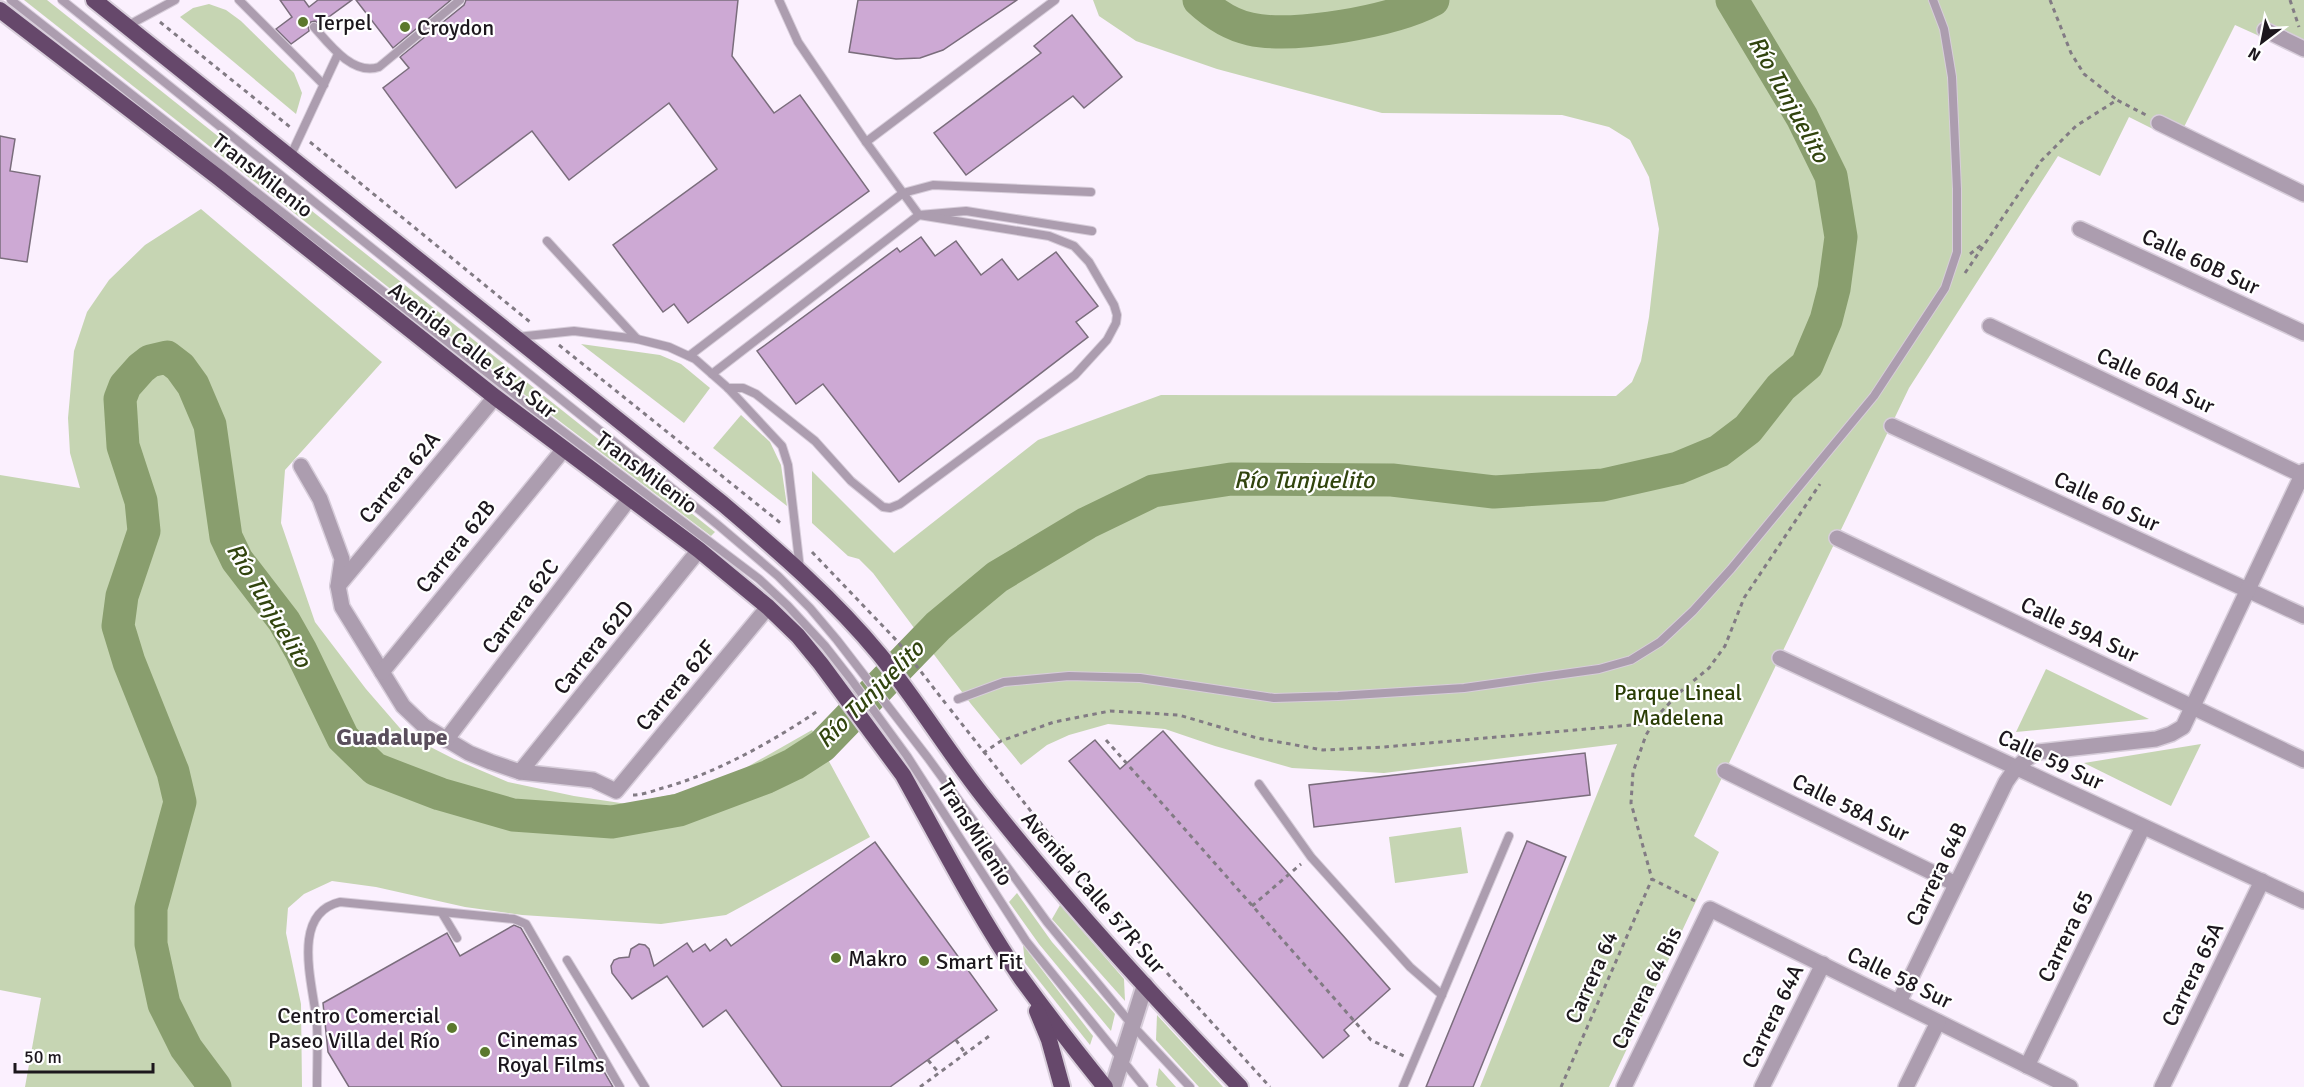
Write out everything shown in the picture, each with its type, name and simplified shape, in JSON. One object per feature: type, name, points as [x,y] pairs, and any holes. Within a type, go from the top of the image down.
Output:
[{"type":"highway","name":"Avenida Calle 45A Sur","points":[[94,0],[723,504],[800,569],[880,655],[926,716]]},
{"type":"highway","name":"Avenida Calle 45A Sur","points":[[0,10],[210,171],[495,397],[699,550],[768,607],[844,683],[894,749]]},
{"type":"highway","name":"Avenida Calle 57R Sur","points":[[926,716],[988,803],[1051,881],[1240,1087]]},
{"type":"highway","points":[[894,749],[903,775],[992,931],[1059,1029],[1106,1087]]},
{"type":"highway","points":[[1025,982],[1049,1040],[1062,1087]]},
{"type":"street","points":[[2265,30],[2304,48]]},
{"type":"street","points":[[2159,123],[2304,194]]},
{"type":"street","name":"Calle 60B Sur","points":[[2080,229],[2304,333]]},
{"type":"street","name":"Calle 60A Sur","points":[[1990,326],[2303,473]]},
{"type":"street","name":"Carrera 62A","points":[[338,586],[495,397]]},
{"type":"street","name":"Calle 60 Sur","points":[[1892,426],[2304,616]]},
{"type":"street","name":"Carrera 62B","points":[[382,672],[564,449]]},
{"type":"street","points":[[301,466],[320,499],[342,559],[338,586],[342,607],[403,706],[424,726],[470,753],[520,772],[593,780],[616,791]]},
{"type":"street","points":[[2015,767],[2038,752],[2134,743],[2171,734],[2182,727],[2303,473]]},
{"type":"street","name":"Carrera 62C","points":[[446,740],[629,499]]},
{"type":"street","name":"Calle 59A Sur","points":[[1837,538],[2304,760]]},
{"type":"street","name":"Carrera 62D","points":[[520,772],[699,550]]},
{"type":"street","name":"Carrera 62F","points":[[616,791],[768,607]]},
{"type":"street","name":"Calle 59 Sur","points":[[1780,658],[2304,901]]},
{"type":"street","name":"Carrera 64B","points":[[1899,1002],[2015,767]]},
{"type":"street","name":"Calle 58A Sur","points":[[1725,771],[1956,884]]},
{"type":"street","name":"Carrera 65","points":[[2027,1066],[2143,827]]},
{"type":"street","name":"Carrera 65A","points":[[2162,1087],[2262,881]]},
{"type":"street","name":"Calle 58 Sur","points":[[1710,909],[2027,1066],[2060,1085]]},
{"type":"street","name":"Carrera 64 Bis","points":[[1624,1087],[1710,909]]},
{"type":"street","name":"Carrera 64A","points":[[1762,1087],[1822,964]]},
{"type":"street","points":[[1113,1087],[1145,985]]},
{"type":"street","points":[[1906,1087],[1938,1022]]},
{"type":"lane","name":"TransMilenio","points":[[11,0],[532,408],[759,579],[825,646],[844,683]]},
{"type":"lane","name":"TransMilenio","points":[[62,0],[718,525],[778,576],[810,608],[861,669],[1047,922],[1133,1026],[1190,1087]]},
{"type":"lane","points":[[127,26],[175,0]]},
{"type":"lane","points":[[239,0],[324,85]]},
{"type":"lane","points":[[314,27],[338,54],[362,69],[370,70],[379,67],[460,0]]},
{"type":"lane","points":[[728,388],[743,388],[756,394],[815,441],[851,481],[884,507],[890,508],[900,504],[1075,375],[1107,339],[1116,323],[1117,315],[1114,305],[1089,262],[1074,246],[1049,236],[919,215],[798,42],[781,9],[779,0]]},
{"type":"lane","points":[[866,142],[1055,0]]},
{"type":"lane","points":[[958,699],[1004,682],[1069,676],[1140,678],[1274,698],[1464,688],[1599,669],[1631,660],[1660,642],[1693,612],[1731,569],[1874,396],[1945,288],[1957,252],[1957,177],[1952,77],[1944,29],[1933,0]]},
{"type":"lane","points":[[290,157],[338,54]]},
{"type":"lane","points":[[689,356],[903,194],[933,184],[1092,192]]},
{"type":"lane","points":[[712,374],[919,215],[966,211],[1092,231]]},
{"type":"lane","points":[[547,241],[637,339]]},
{"type":"lane","points":[[515,338],[574,331],[637,339],[669,347],[689,356],[712,374],[782,446],[788,465],[800,569]]},
{"type":"lane","name":"TransMilenio","points":[[894,749],[1007,915],[1052,975],[1144,1087]]},
{"type":"lane","points":[[1259,784],[1311,856],[1410,968],[1442,995]]},
{"type":"lane","points":[[1403,1087],[1509,836]]},
{"type":"lane","points":[[317,1087],[317,1026],[308,943],[312,926],[321,912],[330,904],[340,902],[514,919],[526,924],[620,1087]]},
{"type":"lane","points":[[442,913],[457,938]]},
{"type":"lane","points":[[567,960],[645,1087]]},
{"type":"path","points":[[2050,0],[2071,53],[2084,74],[2117,100],[2159,123]]},
{"type":"path","points":[[2290,0],[2300,32]]},
{"type":"path","points":[[149,13],[796,536],[898,642],[983,753],[1109,909],[1270,1087]]},
{"type":"path","points":[[1965,273],[2041,161],[2076,126],[2117,100]]},
{"type":"path","points":[[1710,909],[1652,879],[1631,802],[1633,772],[1646,735],[1659,714],[1680,692],[1709,668],[1725,646],[1744,598],[1824,479]]},
{"type":"path","points":[[616,791],[635,796],[685,781],[790,730],[819,710]]},
{"type":"path","points":[[983,753],[1001,741],[1054,722],[1110,711],[1179,715],[1257,738],[1323,750],[1384,747],[1654,723]]},
{"type":"path","points":[[1106,740],[1371,1040],[1414,1061]]},
{"type":"path","points":[[1252,906],[1311,856]]},
{"type":"path","name":"Carrera 64","points":[[1561,1087],[1652,879]]},
{"type":"path","points":[[920,1087],[992,1034]]},
{"type":"path","points":[[956,1040],[965,1053]]},
{"type":"path","points":[[928,1060],[939,1073]]},
{"type":"green space","points":[[24,0],[47,0],[715,532],[711,536],[525,395]]},
{"type":"green space","name":"Parque Lineal Madelena","points":[[1093,0],[2304,0],[2304,44],[2299,54],[2235,25],[2177,141],[2129,117],[2100,176],[2058,156],[1909,388],[1694,836],[1719,852],[1609,1087],[1480,1087],[1617,744],[1384,773],[1292,768],[1165,729],[1108,724],[1069,735],[1047,745],[1021,765],[971,704],[873,573],[859,559],[848,556],[812,523],[812,471],[894,553],[1038,440],[1161,395],[1616,396],[1632,382],[1641,361],[1649,317],[1659,229],[1649,177],[1630,140],[1609,127],[1562,115],[1382,113],[1217,69],[1136,41],[1099,16]]},
{"type":"green space","points":[[209,4],[226,10],[241,21],[294,73],[302,93],[296,114],[180,17],[193,8]]},
{"type":"green space","points":[[201,209],[382,362],[285,470],[281,523],[315,622],[366,689],[405,734],[454,759],[508,782],[627,804],[680,793],[740,771],[812,730],[870,837],[726,915],[661,924],[522,915],[465,907],[376,887],[332,881],[304,894],[288,908],[286,933],[301,1004],[302,1087],[25,1087],[41,998],[0,990],[0,475],[80,488],[70,453],[68,418],[74,351],[87,312],[109,280],[145,245]]},
{"type":"green space","points":[[581,344],[660,355],[681,364],[710,388],[684,423]]},
{"type":"green space","points":[[741,415],[770,442],[781,465],[787,506],[713,448]]},
{"type":"green space","points":[[2046,669],[2149,719],[2016,732]]},
{"type":"green space","points":[[2201,744],[2171,806],[2084,763]]},
{"type":"green space","points":[[1461,827],[1468,873],[1395,883],[1389,837]]},
{"type":"green space","points":[[1017,893],[1052,942],[1115,1014],[1111,1031],[1039,944],[1009,902]]},
{"type":"green space","points":[[1060,905],[1124,979],[1125,1001],[1052,919]]},
{"type":"green space","points":[[1023,945],[1093,1036],[1090,1045],[1025,963]]},
{"type":"green space","points":[[1157,1015],[1223,1087],[1199,1087],[1156,1040]]},
{"type":"green space","points":[[1159,1068],[1176,1087],[1156,1085]]},
{"type":"building","name":"Terpel","points":[[280,0],[304,0],[309,7],[318,0],[352,0],[319,24],[315,21],[311,22],[308,26],[309,31],[291,44],[276,29],[292,17]]},
{"type":"building","name":"Croydon","points":[[356,0],[451,0],[393,48]]},
{"type":"building","points":[[466,0],[738,0],[732,56],[774,113],[800,95],[869,191],[688,323],[674,304],[663,312],[613,245],[717,169],[669,103],[569,180],[532,131],[456,188],[383,88],[409,68],[400,57],[464,5]]},
{"type":"building","points":[[858,0],[1017,0],[943,50],[920,58],[896,59],[849,52]]},
{"type":"building","points":[[1072,15],[1122,77],[1084,108],[1073,96],[966,175],[934,133],[1041,53],[1034,46]]},
{"type":"building","points":[[0,136],[15,139],[10,171],[40,176],[27,262],[0,258]]},
{"type":"building","points":[[921,237],[935,256],[956,241],[981,275],[1002,259],[1018,280],[1056,252],[1098,306],[1076,322],[1088,337],[899,482],[823,384],[796,404],[757,351],[897,248],[900,252]]},
{"type":"building","points":[[1163,731],[1390,989],[1344,1030],[1349,1036],[1323,1058],[1069,761],[1095,740],[1120,769]]},
{"type":"building","points":[[1585,753],[1590,795],[1314,827],[1309,785]]},
{"type":"building","points":[[1527,841],[1566,857],[1473,1087],[1426,1087]]},
{"type":"building","name":"Makro","points":[[875,842],[997,1010],[890,1087],[782,1087],[726,1010],[703,1027],[667,976],[632,999],[612,973],[611,966],[614,960],[629,957],[631,949],[639,944],[649,949],[654,966],[687,943],[693,952],[705,944],[710,951],[726,939],[731,946]]},
{"type":"building","name":"Centro Comercial Paseo Villa del Río","points":[[514,925],[521,928],[613,1087],[349,1087],[328,1052],[323,1003],[447,933],[460,956]]},
{"type":"waterway","name":"Río Tunjuelito","points":[[1199,0],[1236,25],[1250,29],[1291,32],[1369,21],[1416,8],[1433,0]]},
{"type":"waterway","name":"Río Tunjuelito","points":[[215,1087],[186,1048],[164,1004],[151,944],[151,908],[180,802],[173,772],[129,662],[118,626],[122,596],[144,531],[141,501],[123,446],[120,399],[125,386],[150,361],[167,357],[180,367],[193,385],[210,425],[226,537],[237,560],[284,621],[343,738],[375,769],[440,794],[513,815],[612,822],[679,810],[767,777],[794,764],[822,746],[938,626],[997,577],[1087,523],[1153,491],[1231,479],[1392,480],[1494,492],[1603,485],[1678,468],[1719,451],[1748,429],[1781,387],[1807,365],[1826,320],[1834,289],[1841,237],[1831,176],[1802,117],[1732,0]]},
{"type":"place","name":"Terpel","points":[[303,22]]},
{"type":"place","name":"Croydon","points":[[405,27]]},
{"type":"place","name":"Makro","points":[[836,958]]},
{"type":"place","name":"Smart Fit","points":[[924,961]]},
{"type":"place","name":"Centro Comercial Paseo Villa del Río","points":[[452,1028]]},
{"type":"place","name":"Cinemas Royal Films","points":[[485,1052]]},
{"type":"district","name":"Guadalupe","points":[[392,737]]}]
